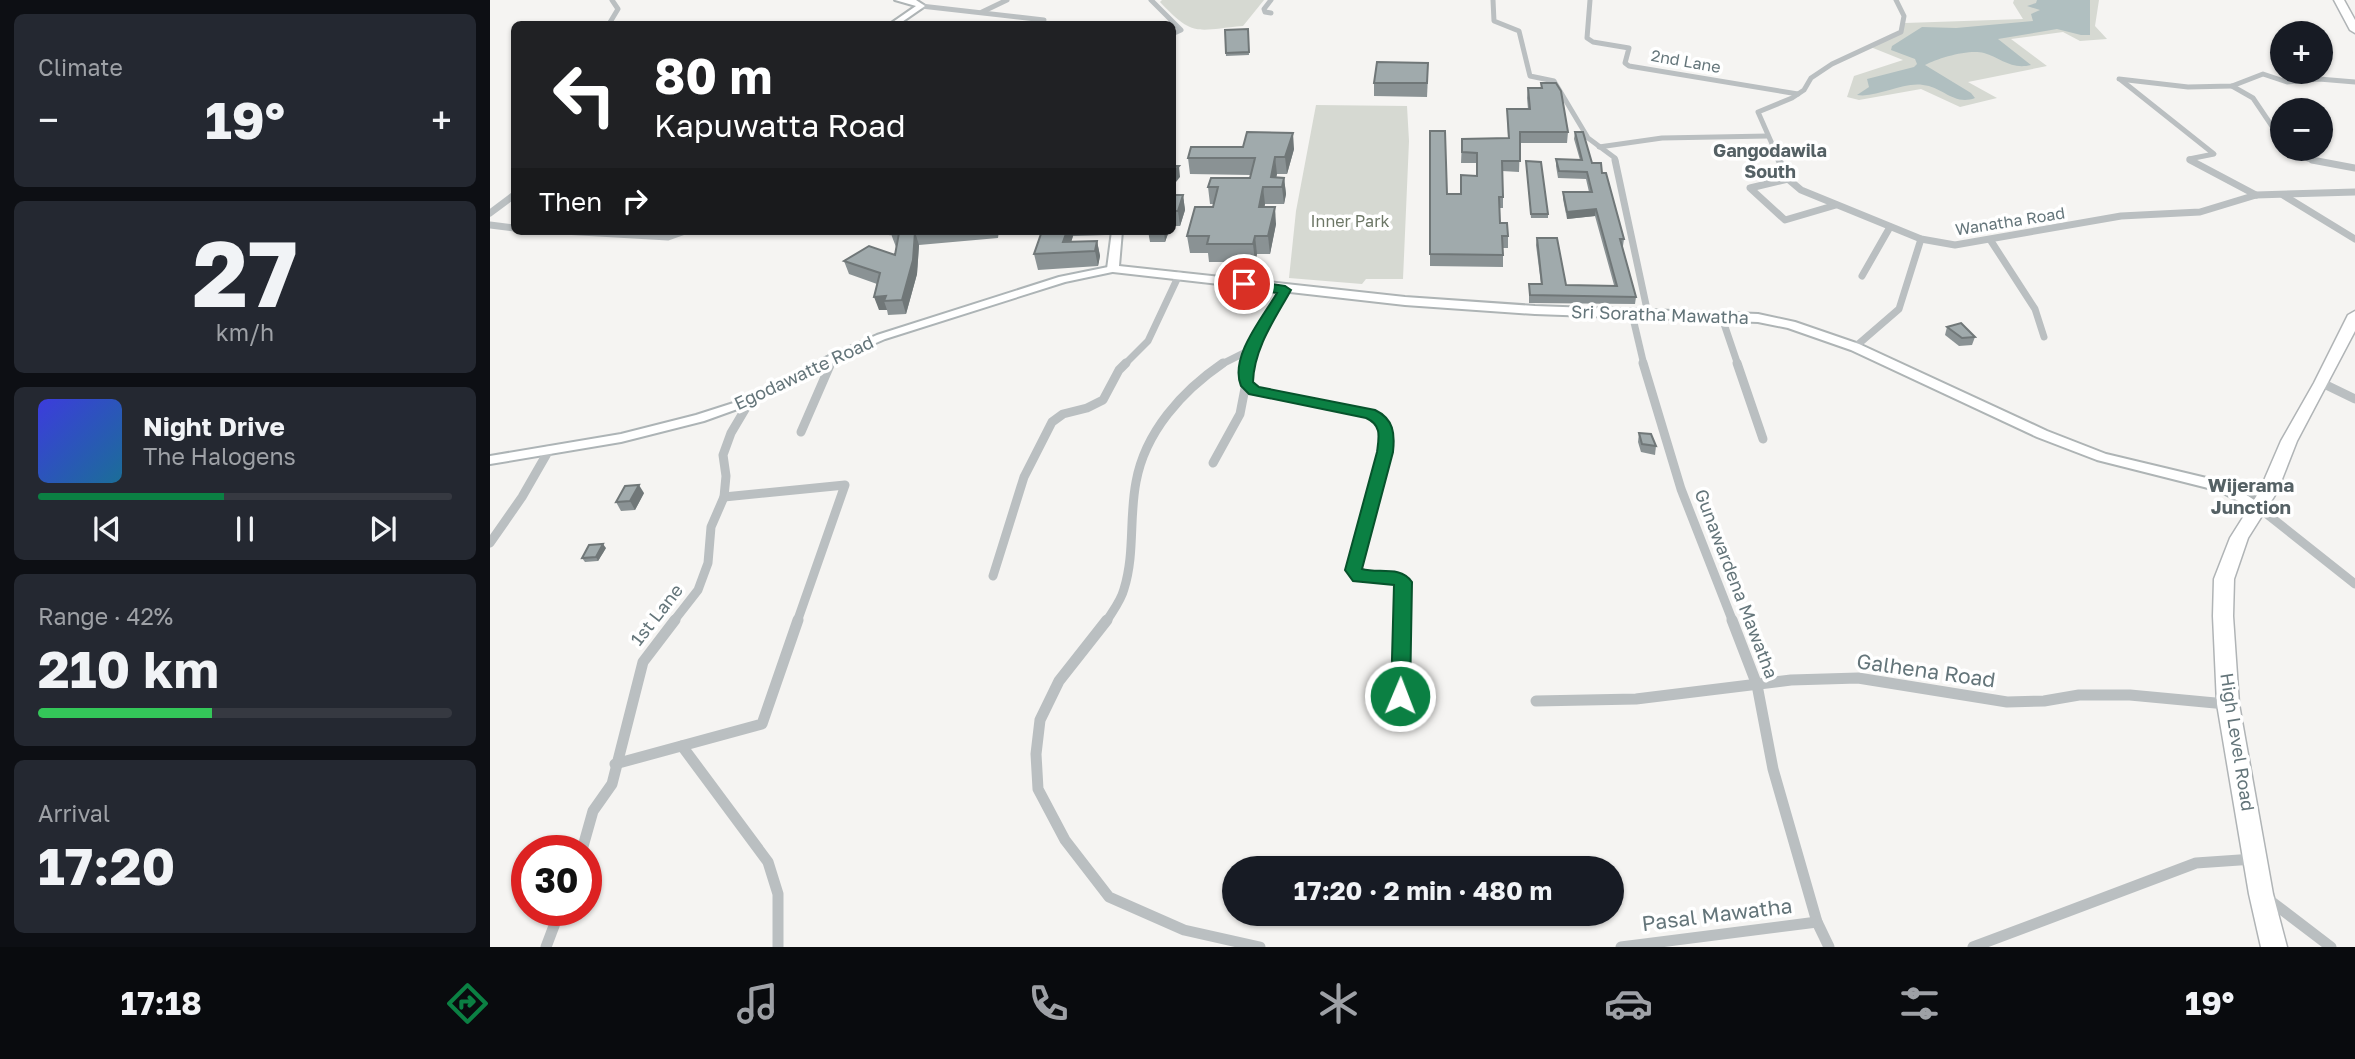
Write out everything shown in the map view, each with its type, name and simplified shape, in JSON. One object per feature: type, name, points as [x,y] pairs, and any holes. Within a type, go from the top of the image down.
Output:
[{"type":"highway","points":[[2339,0],[2355,30]]},
{"type":"highway","name":"High Level Road","points":[[2274,947],[2255,859],[2228,705],[2223,616],[2224,579],[2239,538],[2263,500],[2289,441],[2322,383],[2355,315]]},
{"type":"main road","points":[[898,21],[921,6],[915,2],[899,0]]},
{"type":"main road","points":[[1113,269],[1117,235]]},
{"type":"main road","name":"Sri Soratha Mawatha","points":[[1113,269],[1285,290],[1431,303],[1632,314],[1721,315],[1791,325],[1855,347],[2042,434],[2102,457],[2219,486],[2263,500]]},
{"type":"street","points":[[611,21],[618,9],[612,0]]},
{"type":"street","points":[[981,13],[1007,0]]},
{"type":"street","points":[[1151,0],[1172,21]]},
{"type":"street","points":[[1271,0],[1265,12],[1272,13]]},
{"type":"street","points":[[1493,0],[1494,22],[1519,31],[1530,76],[1554,81],[1588,138],[1615,158],[1648,314]]},
{"type":"street","name":"2nd Lane","points":[[1590,0],[1587,38],[1593,42],[1629,48],[1625,63],[1629,66],[1798,94]]},
{"type":"street","points":[[1836,205],[1785,220],[1750,188],[1788,179],[1758,112],[1798,94],[1811,78],[1832,64],[1901,32],[1904,16],[1896,0]]},
{"type":"street","points":[[921,6],[1044,20]]},
{"type":"street","points":[[2256,195],[2189,159],[2214,155],[2119,79],[2188,87],[2232,86],[2263,74],[2287,82],[2319,79],[2355,82]]},
{"type":"street","points":[[2232,86],[2253,98],[2270,123]]},
{"type":"street","points":[[1600,147],[1641,138],[1678,135],[1768,136]]},
{"type":"street","points":[[2318,161],[2355,168]]},
{"type":"street","name":"Wanatha Road","points":[[1788,179],[1801,190],[1889,227],[1921,239],[1955,245],[1991,241],[2121,216],[2200,212],[2256,195],[2355,192]]},
{"type":"street","points":[[2283,194],[2355,239]]},
{"type":"street","points":[[490,213],[511,197]]},
{"type":"street","points":[[490,225],[511,228]]},
{"type":"street","points":[[1862,276],[1889,227]]},
{"type":"street","points":[[647,235],[671,235]]},
{"type":"street","points":[[1855,347],[1899,309],[1921,239]]},
{"type":"street","points":[[1991,241],[2035,309],[2044,337]]},
{"type":"street","name":"Egodawatte Road","points":[[490,460],[621,439],[700,418],[750,401],[833,358],[881,337],[1063,279],[1113,269]]},
{"type":"street","points":[[993,576],[1024,477],[1052,422],[1063,414],[1087,408],[1103,400],[1119,370],[1148,341],[1179,275]]},
{"type":"street","points":[[1213,463],[1240,414],[1246,383],[1246,365],[1252,349],[1285,290]]},
{"type":"street","name":"Gunawardena Mawatha","points":[[1632,314],[1649,389],[1681,489],[1757,685],[1773,769],[1817,922],[1829,947]]},
{"type":"street","points":[[1721,315],[1763,439]]},
{"type":"street","points":[[1252,349],[1229,359],[1203,377],[1176,403],[1153,435],[1136,481],[1131,555],[1124,592],[1106,622],[1059,681],[1040,720],[1035,754],[1038,789],[1065,840],[1109,897],[1184,930],[1260,947]]},
{"type":"street","points":[[801,432],[833,358]]},
{"type":"street","points":[[1246,383],[1254,391],[1370,414],[1380,418],[1387,432],[1385,452],[1354,570],[1359,577],[1395,577],[1403,582],[1400,696]]},
{"type":"street","points":[[2322,383],[2355,399]]},
{"type":"street","name":"1st Lane","points":[[586,835],[593,811],[612,784],[643,662],[698,590],[708,563],[710,527],[724,497],[726,476],[723,455],[731,433],[750,401]]},
{"type":"street","points":[[490,542],[522,497],[549,450]]},
{"type":"street","points":[[615,764],[762,724],[845,485],[724,497]]},
{"type":"street","points":[[2263,500],[2355,584]]},
{"type":"street","name":"Galhena Road","points":[[1536,701],[1636,699],[1791,680],[1858,678],[2007,702],[2044,701],[2079,695],[2130,695],[2228,705]]},
{"type":"street","points":[[682,746],[768,862],[778,894],[778,947]]},
{"type":"street","points":[[1973,947],[2196,863],[2255,859]]},
{"type":"street","points":[[2262,894],[2331,947]]},
{"type":"street","name":"Pasal Mawatha","points":[[1621,947],[1817,922]]},
{"type":"street","points":[[546,947],[554,926]]},
{"type":"green space","points":[[1264,0],[1243,26],[1205,30],[1181,22],[1160,2]]},
{"type":"green space","points":[[2014,0],[2099,0],[2095,26],[2107,39],[2080,41],[2063,32],[2011,39],[2047,66],[1968,82],[1997,98],[1960,107],[1921,89],[1859,100],[1847,97],[1854,76],[1903,60],[1868,46],[1901,32],[1905,23],[2023,19],[2013,3]]},
{"type":"green space","name":"Inner Park","points":[[1316,105],[1407,106],[1409,141],[1403,279],[1366,279],[1362,284],[1289,278],[1296,211]]},
{"type":"shaded area","points":[[2037,0],[2090,0],[2090,35],[2057,29],[1998,39],[2031,65],[2012,65],[1984,53],[1970,52],[1925,65],[1971,93],[1975,98],[1968,100],[1955,98],[1923,85],[1857,95],[1869,87],[1867,79],[1917,64],[1915,59],[1891,50],[1892,46],[1922,27],[1956,28],[2033,21],[2031,14],[2040,10],[2027,6]]},
{"type":"building","points":[[1248,29],[1249,52],[1226,53],[1225,30]]},
{"type":"building","points":[[1377,62],[1428,63],[1427,83],[1374,83]]},
{"type":"building","points":[[1541,83],[1556,83],[1561,91],[1568,132],[1520,132],[1520,161],[1502,161],[1503,197],[1499,197],[1500,223],[1507,223],[1508,236],[1502,236],[1503,255],[1430,254],[1430,131],[1445,131],[1447,194],[1461,194],[1461,175],[1477,176],[1477,153],[1462,152],[1462,139],[1509,138],[1507,109],[1530,109],[1528,88],[1542,88]]},
{"type":"building","points":[[1247,132],[1293,133],[1285,157],[1275,157],[1271,177],[1284,178],[1282,187],[1263,187],[1259,207],[1275,207],[1268,236],[1255,236],[1253,244],[1207,244],[1209,236],[1187,236],[1195,207],[1213,207],[1218,187],[1208,187],[1211,178],[1250,178],[1255,158],[1188,158],[1191,147],[1243,147]]},
{"type":"building","points":[[1575,132],[1583,132],[1592,163],[1601,163],[1602,173],[1606,173],[1636,297],[1530,295],[1529,284],[1542,284],[1537,238],[1557,238],[1566,285],[1617,286],[1596,209],[1567,212],[1563,192],[1592,192],[1587,172],[1559,171],[1556,159],[1582,160]]},
{"type":"building","points":[[1526,161],[1541,162],[1548,214],[1531,214]]},
{"type":"building","points":[[1176,195],[1183,195],[1178,211]]},
{"type":"building","points":[[899,235],[915,235],[913,260],[902,300],[884,301],[886,296],[874,297],[880,273],[844,261],[869,246],[895,255]]},
{"type":"building","points":[[1041,235],[1066,235],[1063,242],[1097,241],[1095,251],[1034,254]]},
{"type":"building","points":[[1961,323],[1975,337],[1962,338],[1947,327]]},
{"type":"building","points":[[1639,433],[1651,434],[1656,446],[1642,444]]},
{"type":"building","points":[[639,485],[630,501],[616,502],[625,486]]},
{"type":"building","points":[[603,544],[596,557],[582,558],[589,545]]},
{"type":"district","name":"Gangodawila South","points":[[1770,161]]},
{"type":"district","name":"Wijerama Junction","points":[[2251,496]]},
{"type":"route","points":[[1244,284],[1285,290],[1252,349],[1246,365],[1246,383],[1254,391],[1370,414],[1380,418],[1387,432],[1385,452],[1354,570],[1359,577],[1395,577],[1403,582],[1400,696]]}]
